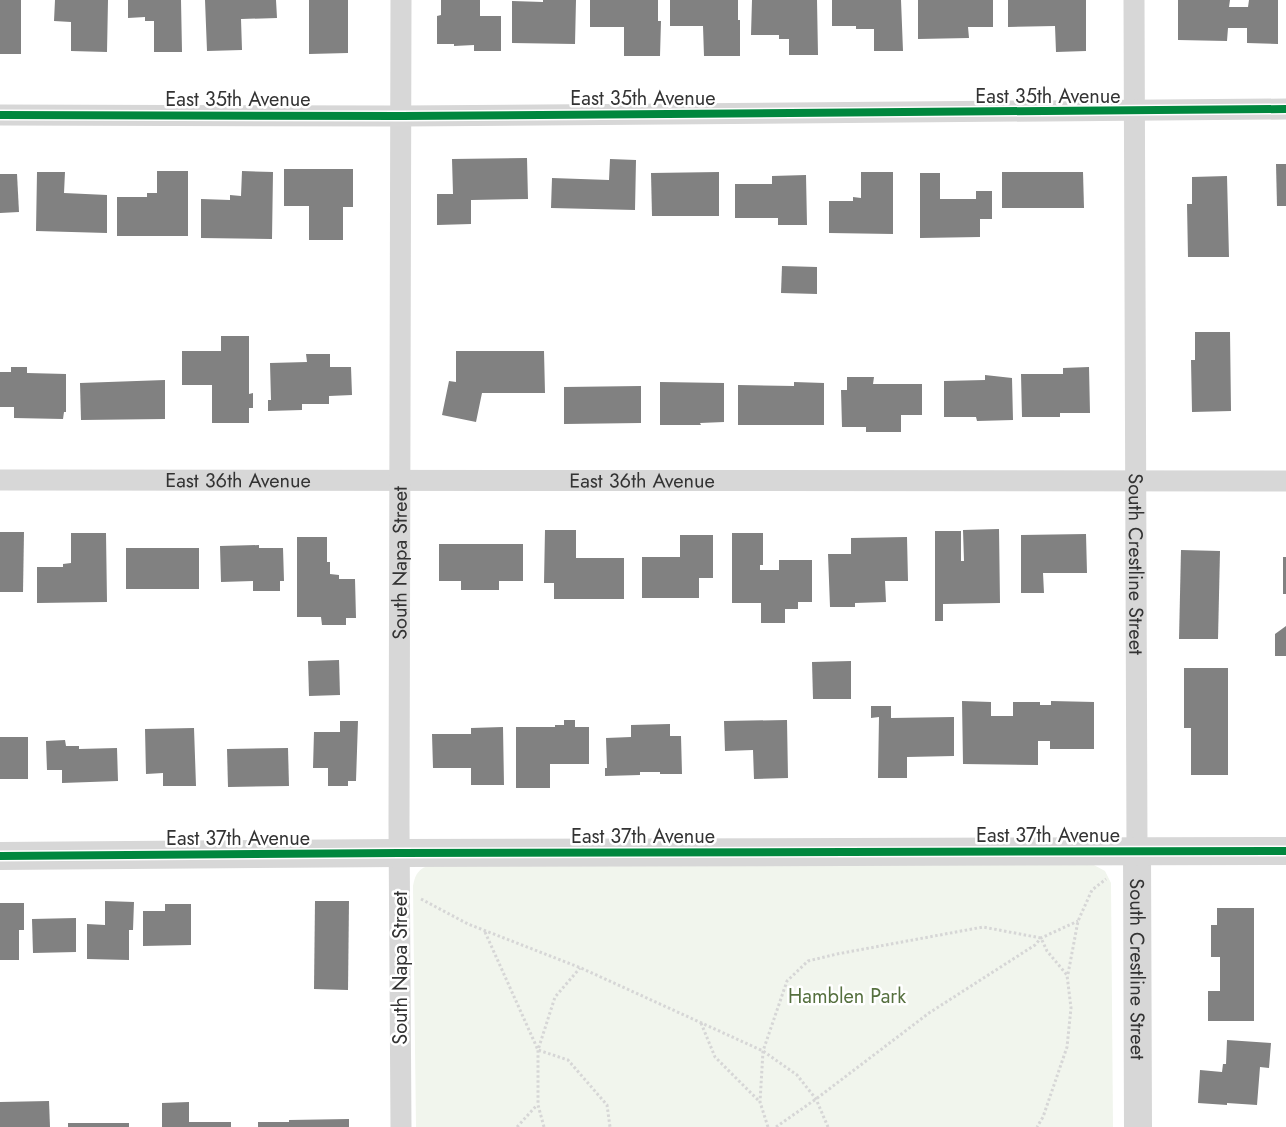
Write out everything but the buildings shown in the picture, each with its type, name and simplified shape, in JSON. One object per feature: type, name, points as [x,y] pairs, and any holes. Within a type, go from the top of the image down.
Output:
[{"type":"street","name":"South Napa Street","points":[[401,0],[399,480],[401,1127]]},
{"type":"street","name":"South Crestline Street","points":[[1134,0],[1138,1127]]},
{"type":"street","name":"East 35th Avenue","points":[[0,115],[402,116],[1286,110]]},
{"type":"street","name":"East 36th Avenue","points":[[0,480],[1286,481]]},
{"type":"street","name":"East 37th Avenue","points":[[0,856],[1286,851]]},
{"type":"path","points":[[1037,1127],[1043,1117],[1067,1047],[1071,1008],[1068,975],[1078,921],[1092,890],[1106,879]]},
{"type":"path","points":[[418,897],[485,931],[581,968],[763,1051],[797,1075],[816,1099],[828,1127]]},
{"type":"path","points":[[776,1127],[929,1013],[1034,946],[1041,938],[1078,921]]},
{"type":"path","points":[[768,1127],[760,1102],[763,1051],[787,981],[808,961],[846,952],[983,927],[1041,938]]},
{"type":"path","points":[[485,931],[538,1050],[568,1060],[607,1105],[610,1127]]},
{"type":"path","points":[[1041,938],[1047,951],[1068,975]]},
{"type":"path","points":[[544,1127],[538,1105],[538,1050],[555,997],[581,968]]},
{"type":"path","points":[[701,1023],[715,1057],[760,1102]]},
{"type":"path","points":[[517,1127],[538,1105]]},
{"type":"green space","name":"Hamblen Park","points":[[1092,864],[1105,871],[1111,883],[1113,1127],[416,1127],[413,886],[418,872],[427,866]]},
{"type":"cycle path","points":[[0,115],[402,116],[1286,109]]},
{"type":"cycle path","points":[[0,856],[1286,851]]}]
